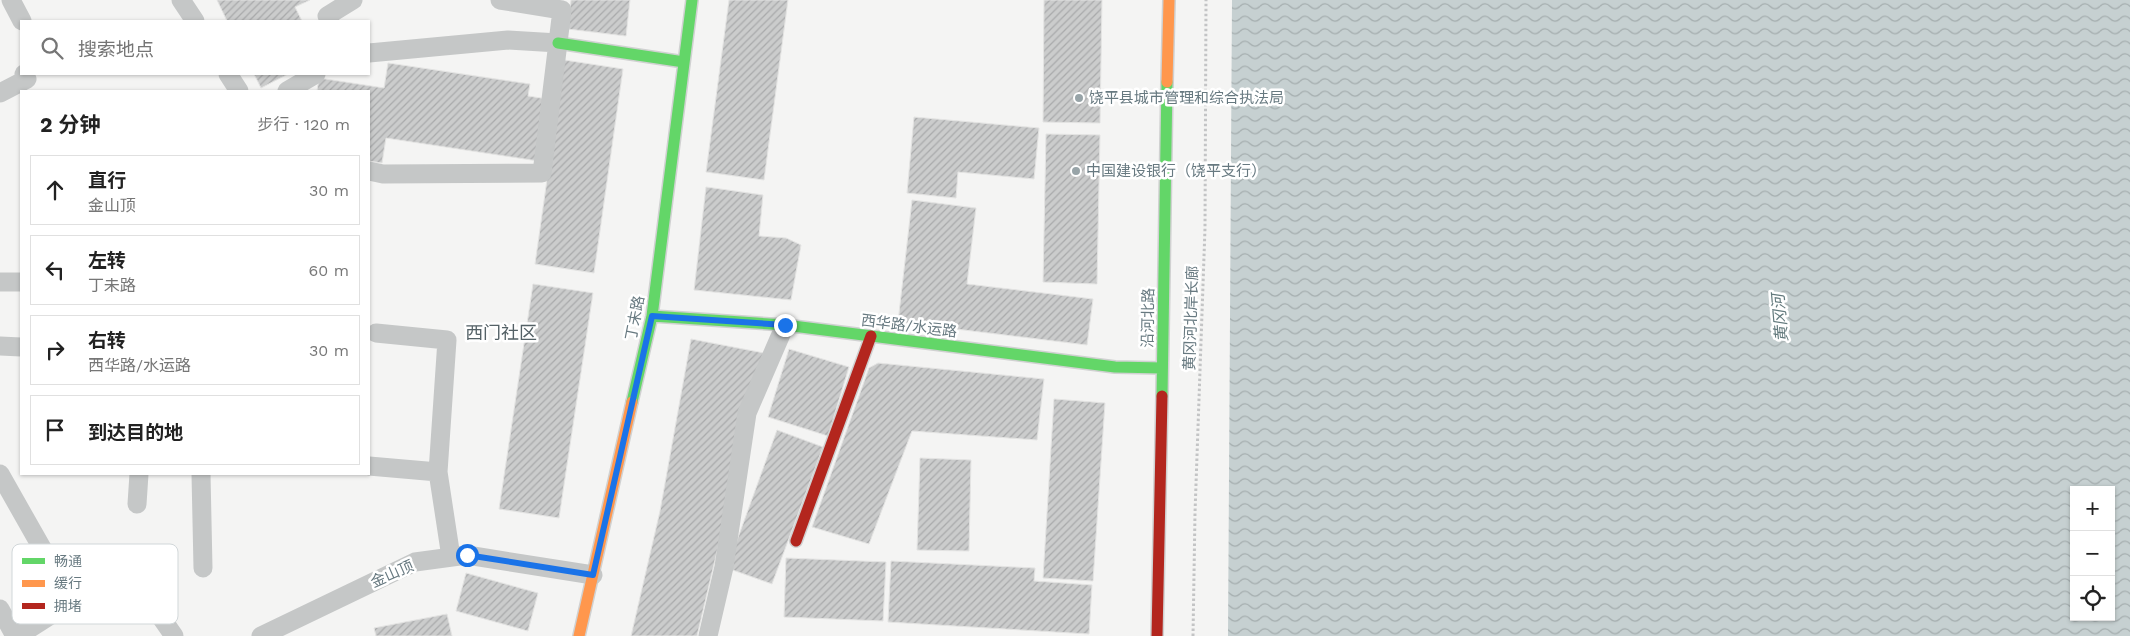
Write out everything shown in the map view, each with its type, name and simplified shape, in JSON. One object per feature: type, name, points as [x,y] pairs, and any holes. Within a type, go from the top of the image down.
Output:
[{"type":"main road","name":"丁未路","points":[[579,636],[652,316],[692,0]]},
{"type":"main road","name":"沿河北路","points":[[1157,636],[1169,0]]},
{"type":"main road","points":[[558,43],[684,62]]},
{"type":"main road","name":"西华路/水运路","points":[[652,316],[785,325],[1115,367],[1162,368]]},
{"type":"main road","points":[[796,541],[871,336]]},
{"type":"lane","points":[[11,0],[21,20]]},
{"type":"lane","points":[[182,0],[194,20]]},
{"type":"lane","points":[[329,20],[327,16],[353,0]]},
{"type":"lane","points":[[370,171],[383,174],[542,173],[562,10],[500,0]]},
{"type":"lane","points":[[370,53],[508,40],[558,43]]},
{"type":"lane","points":[[0,93],[27,79],[25,75]]},
{"type":"lane","points":[[229,75],[238,90]]},
{"type":"lane","points":[[290,90],[314,75]]},
{"type":"lane","points":[[0,282],[20,282]]},
{"type":"lane","points":[[708,636],[724,567],[747,413],[785,325]]},
{"type":"lane","points":[[376,333],[447,340],[438,472],[451,558]]},
{"type":"lane","points":[[0,346],[20,347]]},
{"type":"lane","points":[[370,466],[438,472]]},
{"type":"lane","points":[[0,474],[40,544]]},
{"type":"lane","points":[[137,504],[139,475]]},
{"type":"lane","points":[[201,475],[203,568]]},
{"type":"lane","name":"金山顶","points":[[260,636],[415,562],[467,555],[593,575]]},
{"type":"lane","points":[[0,609],[17,636],[39,630]]},
{"type":"lane","points":[[166,624],[174,636]]},
{"type":"path","name":"黄冈河北岸长廊","points":[[1193,636],[1195,513],[1205,228],[1206,0]]},
{"type":"water","name":"黄冈河","points":[[1232,0],[2130,0],[2130,636],[1228,636]]},
{"type":"building","points":[[217,0],[310,0],[295,7],[302,20],[227,20]]},
{"type":"building","points":[[571,0],[630,0],[626,36],[568,29]]},
{"type":"building","points":[[729,0],[788,0],[764,180],[706,172]]},
{"type":"building","points":[[1044,0],[1102,0],[1100,123],[1043,122]]},
{"type":"building","points":[[564,60],[623,69],[594,273],[535,264]]},
{"type":"building","points":[[388,63],[530,84],[528,96],[547,99],[538,161],[386,138],[382,163],[370,161],[370,90],[317,90],[319,78],[384,88]]},
{"type":"building","points":[[254,75],[286,75],[261,88]]},
{"type":"building","points":[[914,117],[1039,128],[1034,179],[958,172],[956,198],[907,193]]},
{"type":"building","points":[[1046,134],[1100,135],[1097,284],[1043,282]]},
{"type":"building","points":[[706,187],[763,195],[759,236],[786,238],[801,245],[791,300],[694,290]]},
{"type":"building","points":[[912,200],[976,208],[967,284],[1093,299],[1087,345],[898,322]]},
{"type":"building","points":[[533,284],[593,293],[559,518],[499,509]]},
{"type":"building","points":[[691,339],[764,353],[697,636],[631,636],[660,511]]},
{"type":"building","points":[[789,349],[849,367],[828,436],[768,417]]},
{"type":"building","points":[[878,363],[1044,379],[1037,440],[912,431],[869,544],[812,527],[869,368]]},
{"type":"building","points":[[1054,399],[1105,403],[1093,581],[1043,578]]},
{"type":"building","points":[[777,430],[823,447],[772,584],[727,568]]},
{"type":"building","points":[[920,458],[971,460],[969,551],[917,550]]},
{"type":"building","points":[[786,558],[886,562],[883,621],[784,617]]},
{"type":"building","points":[[891,561],[1035,568],[1034,581],[1092,585],[1089,634],[888,622]]},
{"type":"building","points":[[466,573],[538,593],[528,631],[456,611]]},
{"type":"building","points":[[447,614],[452,636],[376,636],[374,628]]},
{"type":"traffic: fast","points":[[632,402],[652,316],[692,0]]},
{"type":"traffic: fast","points":[[558,43],[684,62]]},
{"type":"traffic: fast","points":[[1162,396],[1167,82]]},
{"type":"traffic: fast","points":[[652,316],[785,325],[1115,367],[1162,368]]},
{"type":"traffic: slow","points":[[1167,82],[1169,0]]},
{"type":"traffic: slow","points":[[579,636],[632,402]]},
{"type":"traffic: jam","points":[[796,541],[871,336]]},
{"type":"traffic: jam","points":[[1157,636],[1162,396]]},
{"type":"place","name":"饶平县城市管理和综合执法局","points":[[1079,98]]},
{"type":"place","name":"中国建设银行（饶平支行）","points":[[1076,171]]},
{"type":"district","name":"西门社区","points":[[501,332]]},
{"type":"route","points":[[467,555],[593,575],[652,316],[785,325]]}]
